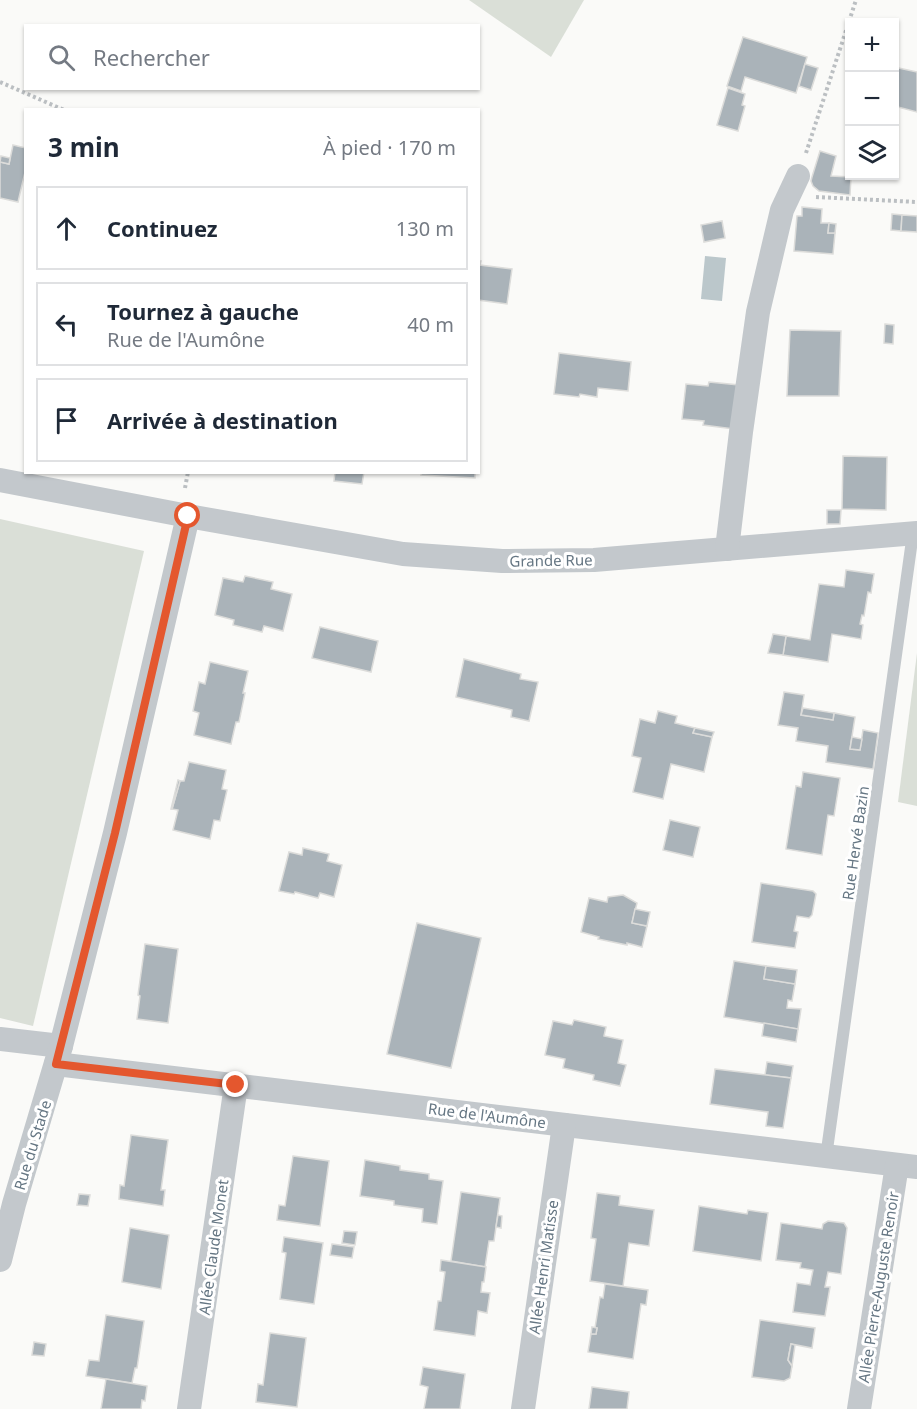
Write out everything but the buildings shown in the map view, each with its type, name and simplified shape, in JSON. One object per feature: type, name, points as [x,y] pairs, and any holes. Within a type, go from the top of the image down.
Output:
[{"type":"street","points":[[727,549],[758,312],[782,210],[798,176]]},
{"type":"street","name":"Grande Rue","points":[[0,480],[403,554],[502,561],[594,560],[915,533]]},
{"type":"street","name":"Rue du Stade","points":[[0,1260],[14,1204],[59,1055],[115,833],[188,516]]},
{"type":"street","name":"Rue de l'Aumône","points":[[0,1039],[59,1055],[236,1085],[907,1166]]},
{"type":"street","name":"Allée Claude Monet","points":[[189,1409],[236,1085]]},
{"type":"street","name":"Allée Henri Matisse","points":[[523,1409],[564,1125]]},
{"type":"street","name":"Allée Pierre-Auguste Renoir","points":[[859,1409],[907,1166]]},
{"type":"lane","name":"Rue Hervé Bazin","points":[[826,1157],[915,533]]},
{"type":"path","points":[[856,0],[798,176],[813,197],[917,202]]},
{"type":"path","points":[[0,82],[59,108]]},
{"type":"shaded area","points":[[469,0],[584,0],[551,57]]},
{"type":"shaded area","points":[[705,256],[726,258],[722,301],[701,299]]},
{"type":"shaded area","points":[[0,519],[144,551],[33,1026],[0,1018]]},
{"type":"shaded area","points":[[917,653],[917,806],[898,802]]},
{"type":"route","points":[[188,516],[115,833],[56,1064],[236,1085]]}]
